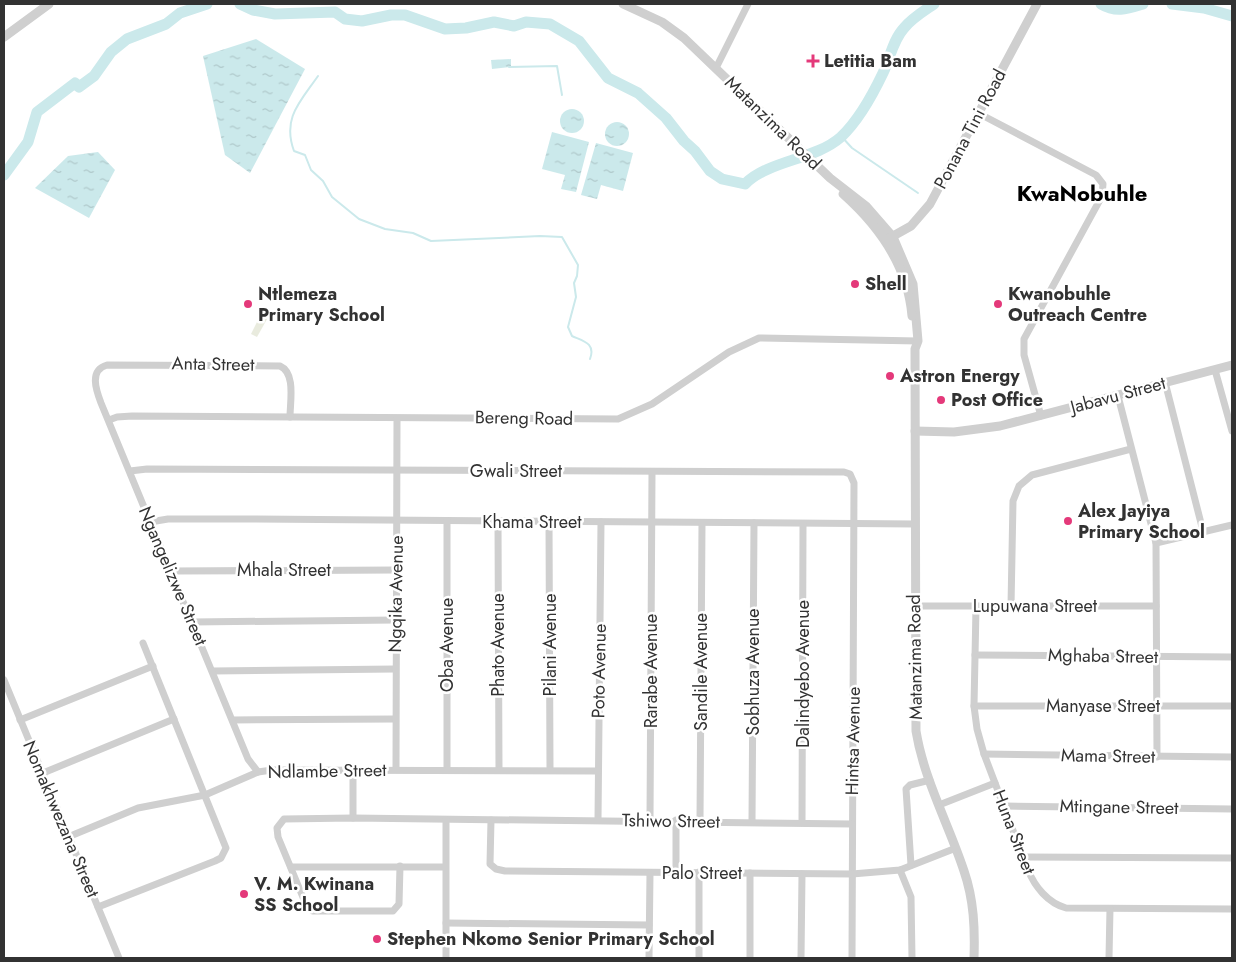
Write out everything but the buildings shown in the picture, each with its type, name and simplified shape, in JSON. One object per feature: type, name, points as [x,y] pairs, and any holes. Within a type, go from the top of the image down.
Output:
[{"type":"street","points":[[4,36],[50,4]]},
{"type":"street","name":"Matanzima Road","points":[[623,4],[662,22],[716,68],[830,178],[866,206],[890,238],[913,284],[916,342],[916,731],[920,753],[956,848],[970,892],[975,934],[974,958]]},
{"type":"street","points":[[716,68],[748,4]]},
{"type":"street","name":"Ponana Tini Road","points":[[890,238],[911,226],[930,204],[1037,4]]},
{"type":"street","points":[[978,112],[1096,175],[1103,184],[1102,196],[1024,339],[1024,355],[1041,416]]},
{"type":"street","name":"Bereng Road","points":[[109,420],[117,417],[132,416],[618,419],[647,407],[729,352],[759,338],[916,342]]},
{"type":"street","name":"Anta Street","points":[[96,376],[99,369],[107,364],[276,365],[287,370],[290,377],[290,417]]},
{"type":"street","name":"Jabavu Street","points":[[915,431],[971,430],[1041,416],[1232,365]]},
{"type":"street","points":[[1214,370],[1231,421],[1232,431]]},
{"type":"street","name":"Ngangelizwe Street","points":[[96,376],[97,393],[248,759],[258,772]]},
{"type":"street","points":[[1165,382],[1203,532]]},
{"type":"street","points":[[1118,396],[1156,543],[1157,757]]},
{"type":"street","name":"Ngqika Avenue","points":[[396,769],[397,419]]},
{"type":"street","points":[[1011,606],[1012,510],[1019,486],[1032,475],[1131,449]]},
{"type":"street","name":"Gwali Street","points":[[130,471],[397,470],[847,473],[854,478],[854,524]]},
{"type":"street","name":"Rarabe Avenue","points":[[650,820],[652,472]]},
{"type":"street","name":"Khama Street","points":[[150,522],[168,519],[754,522],[803,525],[915,524]]},
{"type":"street","name":"Oba Avenue","points":[[447,521],[447,770]]},
{"type":"street","name":"Phato Avenue","points":[[498,521],[499,770]]},
{"type":"street","name":"Pilani Avenue","points":[[549,521],[550,769]]},
{"type":"street","name":"Poto Avenue","points":[[598,820],[601,522]]},
{"type":"street","name":"Sobhuza Avenue","points":[[752,822],[754,522]]},
{"type":"street","name":"Sandile Avenue","points":[[700,820],[702,523]]},
{"type":"street","name":"Hintsa Avenue","points":[[852,958],[854,524]]},
{"type":"street","name":"Dalindyebo Avenue","points":[[802,823],[803,525]]},
{"type":"street","points":[[1156,543],[1232,525]]},
{"type":"street","name":"Mhala Street","points":[[172,571],[396,570]]},
{"type":"street","name":"Lupuwana Street","points":[[915,606],[1156,606]]},
{"type":"street","name":"Huna Street","points":[[976,607],[974,706],[977,729],[984,754],[1036,885],[1053,902],[1066,908],[1232,909]]},
{"type":"street","points":[[192,622],[396,620]]},
{"type":"street","points":[[98,908],[221,858],[226,848],[144,643]]},
{"type":"street","name":"Mghaba Street","points":[[975,654],[1157,658],[1232,657]]},
{"type":"street","points":[[20,720],[153,666]]},
{"type":"street","points":[[213,671],[395,669]]},
{"type":"street","name":"Nomakhwezana Street","points":[[4,680],[118,958]]},
{"type":"street","name":"Manyase Street","points":[[974,706],[1232,706]]},
{"type":"street","points":[[43,774],[174,719]]},
{"type":"street","points":[[233,720],[395,719]]},
{"type":"street","name":"Mama Street","points":[[984,754],[1232,757]]},
{"type":"street","name":"Ndlambe Street","points":[[68,837],[138,808],[205,795],[258,772],[282,769],[550,769],[598,771]]},
{"type":"street","points":[[353,770],[353,818]]},
{"type":"street","points":[[911,865],[906,789],[910,785],[930,780]]},
{"type":"street","points":[[939,804],[995,783]]},
{"type":"street","name":"Mtingane Street","points":[[1005,806],[1232,809]]},
{"type":"street","name":"Tshiwo Street","points":[[291,867],[277,833],[278,824],[284,819],[700,820],[852,824]]},
{"type":"street","points":[[446,820],[446,958]]},
{"type":"street","name":"Palo Street","points":[[491,820],[490,860],[496,869],[650,873],[852,874],[900,870],[956,848]]},
{"type":"street","points":[[676,820],[676,872]]},
{"type":"street","points":[[1024,857],[1232,858]]},
{"type":"street","points":[[400,866],[399,904],[391,912],[313,911],[308,906],[291,867],[400,866],[445,866]]},
{"type":"street","points":[[900,870],[911,897],[912,958]]},
{"type":"street","points":[[699,872],[699,958]]},
{"type":"street","points":[[649,958],[650,873]]},
{"type":"street","points":[[750,873],[750,958]]},
{"type":"street","points":[[801,958],[802,874]]},
{"type":"street","points":[[1109,958],[1110,909]]},
{"type":"street","points":[[446,923],[649,925]]},
{"type":"green space","points":[[264,308],[271,312],[257,337],[251,334]]},
{"type":"water","points":[[256,39],[305,69],[250,173],[225,155],[203,56]]},
{"type":"water","points":[[511,59],[511,67],[492,69],[491,60]]},
{"type":"water","points":[[572,109],[577,110],[583,116],[583,126],[577,132],[572,133],[567,132],[561,126],[560,121],[561,116],[567,110]]},
{"type":"water","points":[[617,122],[622,123],[628,129],[628,139],[622,145],[617,146],[612,145],[606,139],[605,134],[606,129],[612,123]]},
{"type":"water","points":[[552,132],[589,142],[576,192],[561,189],[565,175],[542,169]]},
{"type":"water","points":[[596,143],[633,153],[623,191],[601,185],[597,199],[581,195]]},
{"type":"water","points":[[98,152],[115,170],[89,218],[35,188],[68,156]]},
{"type":"waterway","points":[[4,175],[28,142],[37,112],[75,83],[79,87],[94,76],[111,52],[127,39],[166,24],[180,13],[207,4]]},
{"type":"waterway","points":[[240,4],[253,10],[275,14],[335,12],[345,19],[362,21],[391,15],[405,15],[445,29],[466,28],[494,22],[514,26],[526,22],[550,24],[579,41],[608,78],[638,93],[666,118],[710,171],[722,179],[745,184],[766,170],[818,151],[841,137],[870,98],[900,33],[918,15],[934,4]]},
{"type":"waterway","points":[[1101,4],[1117,9],[1127,9],[1143,4]]},
{"type":"waterway","points":[[1172,4],[1204,8],[1232,16]]},
{"type":"waterway","points":[[509,67],[557,66],[562,95]]},
{"type":"waterway","points":[[318,76],[299,102],[295,111],[290,129],[291,139],[294,151],[305,155],[311,170],[323,181],[332,197],[359,219],[385,229],[413,233],[431,241],[540,236],[562,237],[578,265],[574,283],[576,297],[568,327],[572,336],[590,346],[590,359]]},
{"type":"waterway","points":[[841,136],[852,148],[918,193]]},
{"type":"place","name":"Letitia Bam","points":[[813,61]]},
{"type":"place","name":"Shell","points":[[855,284]]},
{"type":"place","name":"Ntlemeza Primary School","points":[[248,304]]},
{"type":"place","name":"Kwanobuhle Outreach Centre","points":[[998,304]]},
{"type":"place","name":"Astron Energy","points":[[890,376]]},
{"type":"place","name":"Post Office","points":[[941,400]]},
{"type":"place","name":"Alex Jayiya Primary School","points":[[1068,521]]},
{"type":"place","name":"V. M. Kwinana SS School","points":[[244,894]]},
{"type":"place","name":"Stephen Nkomo Senior Primary School","points":[[377,939]]},
{"type":"district","name":"KwaNobuhle","points":[[1082,193]]}]
